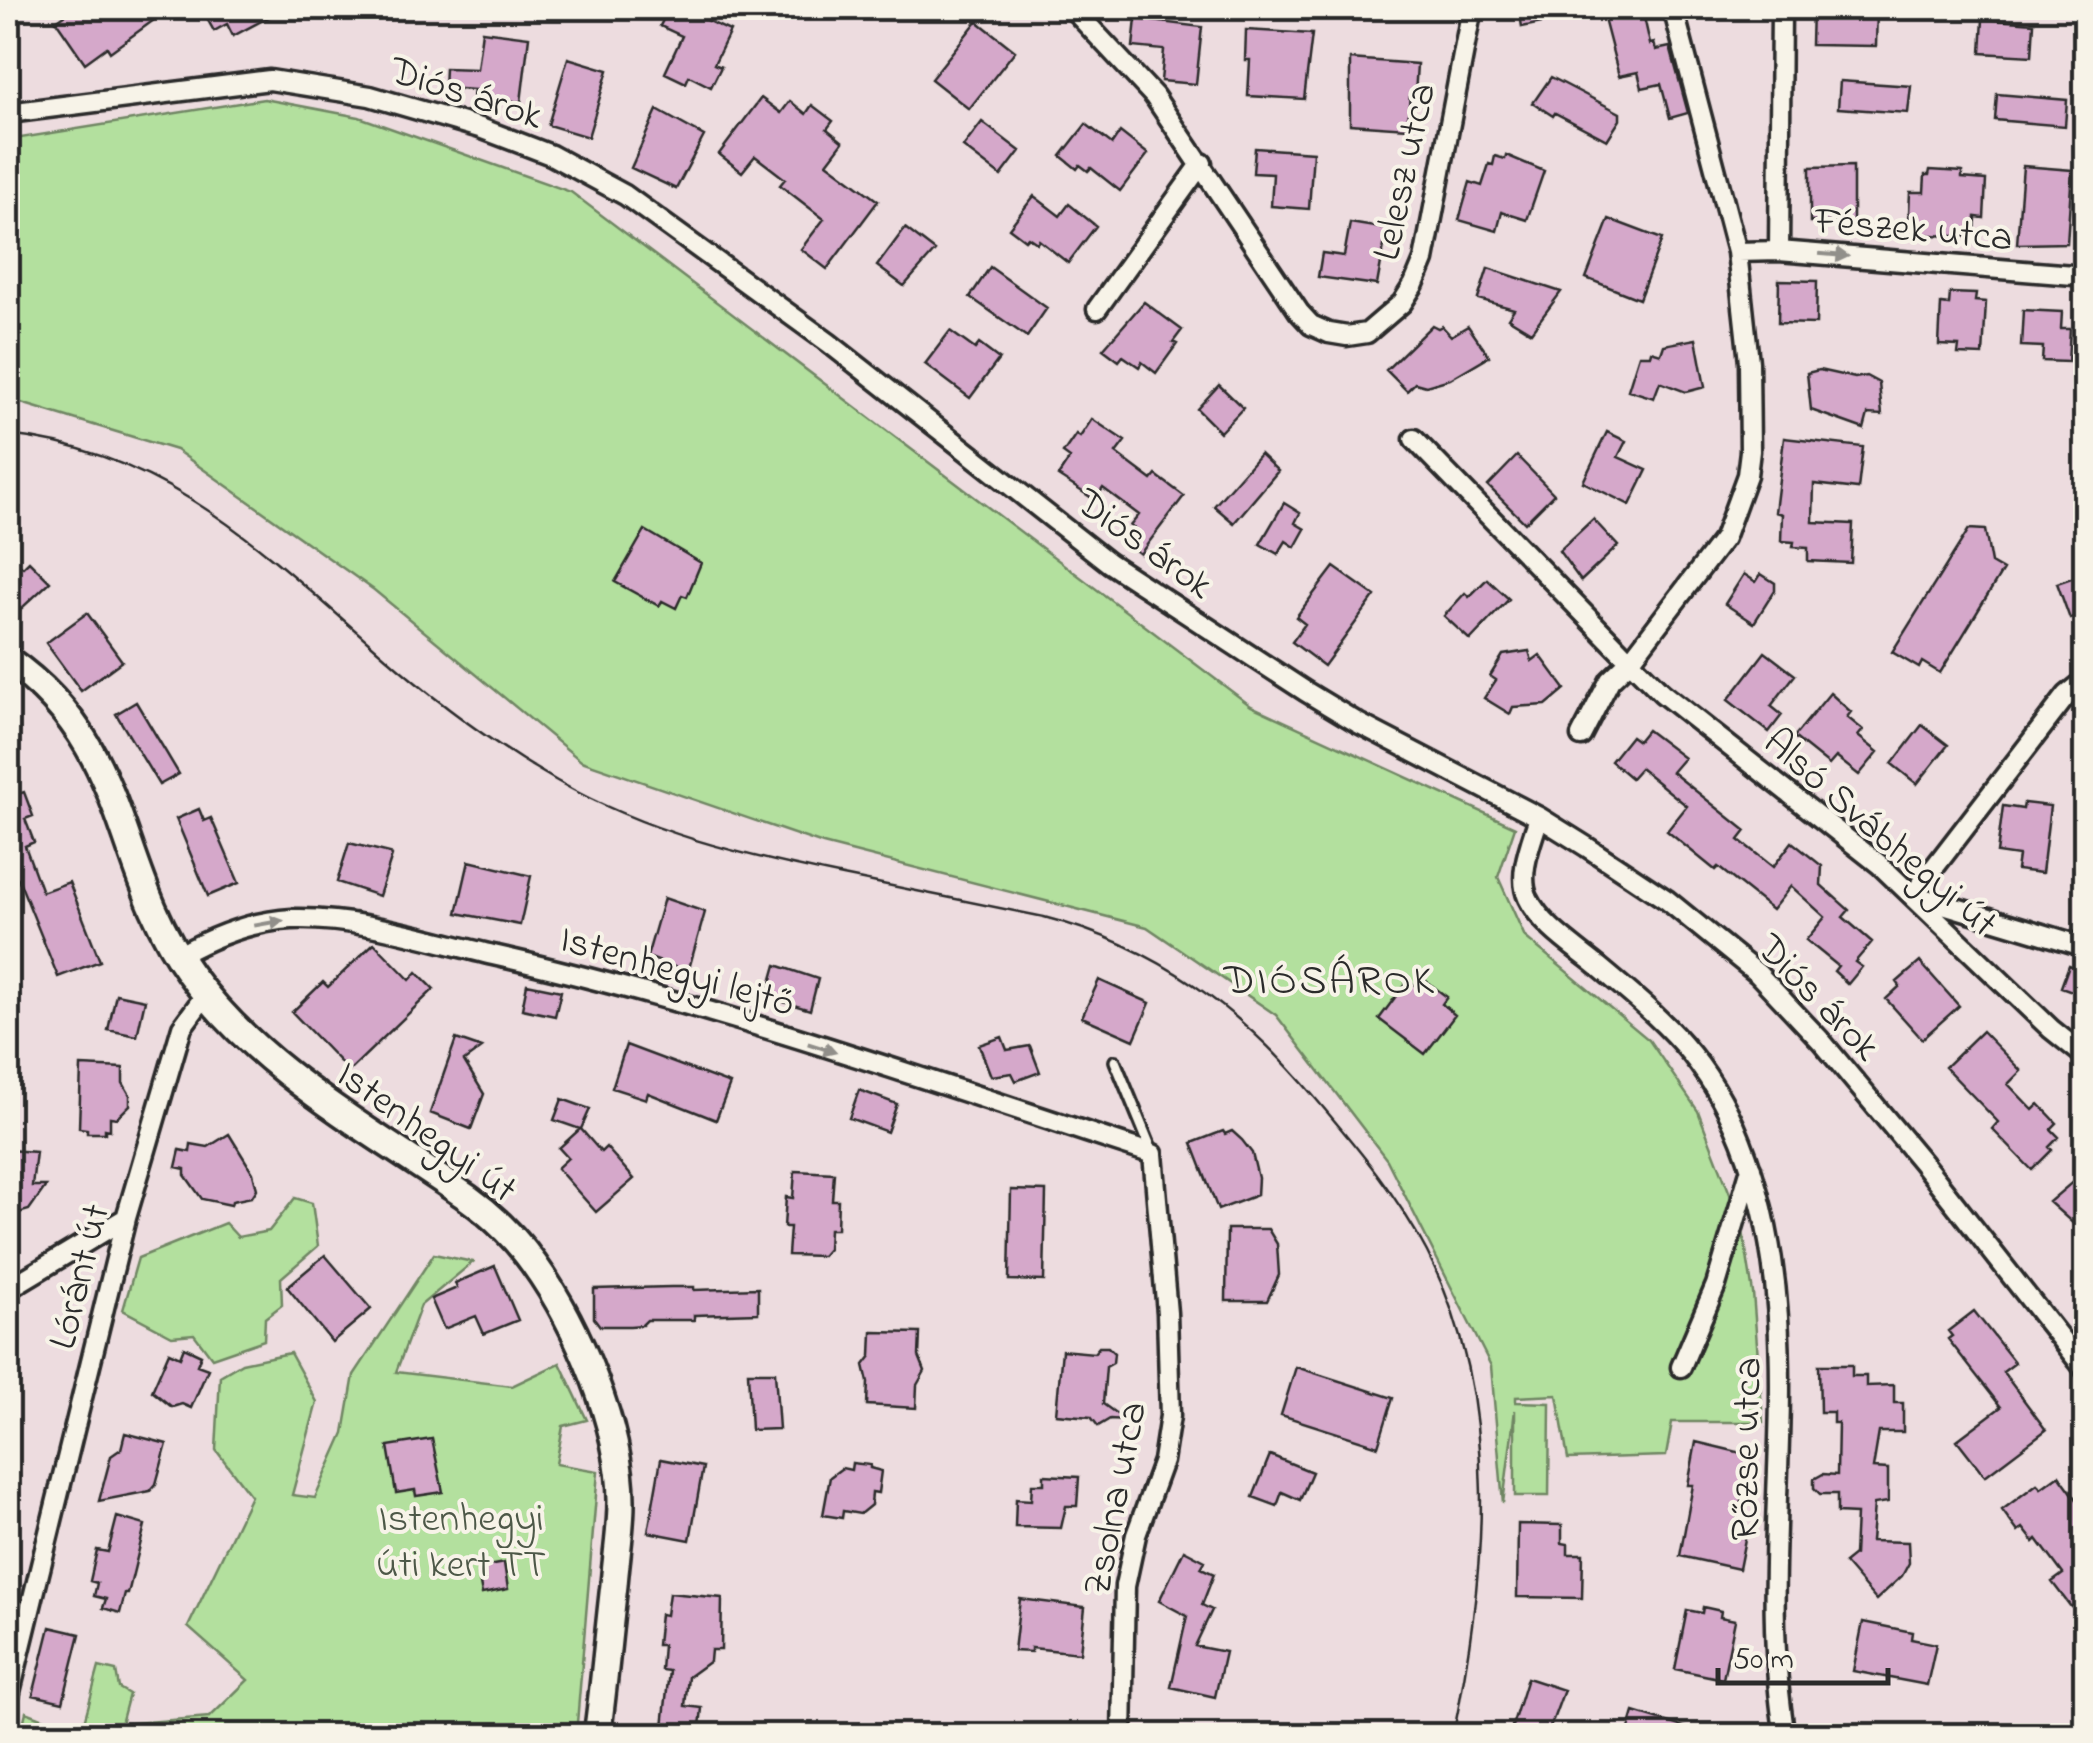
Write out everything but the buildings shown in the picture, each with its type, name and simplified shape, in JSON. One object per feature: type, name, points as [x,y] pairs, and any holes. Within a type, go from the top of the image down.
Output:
[{"type":"street","points":[[1072,8],[1154,96],[1202,163],[1097,309]]},
{"type":"street","name":"Lelesz utca","points":[[1202,163],[1283,292],[1311,325],[1348,336],[1367,333],[1402,303],[1424,260],[1472,8]]},
{"type":"street","points":[[1581,736],[1610,680],[1630,662],[1724,538],[1748,475],[1749,362],[1737,252],[1673,8]]},
{"type":"street","points":[[1780,8],[1780,251]]},
{"type":"street","name":"Diós árok","points":[[8,112],[270,80],[370,96],[480,128],[551,155],[625,195],[828,343],[1109,563],[1358,723],[1539,817],[1666,900],[1758,974],[1822,1042],[1897,1132],[2086,1372]]},
{"type":"street","name":"Fészek utca","points":[[1737,252],[1780,251],[2086,276]]},
{"type":"street","name":"Alsó Svábhegyi út","points":[[1414,439],[1662,693],[1914,895],[2026,1006],[2086,1056]]},
{"type":"street","name":"Istenhegyi út","points":[[8,660],[50,695],[90,747],[111,790],[158,920],[206,994],[306,1089],[457,1190],[494,1220],[536,1266],[563,1313],[604,1411],[619,1472],[618,1536],[597,1736]]},
{"type":"street","points":[[2086,684],[2067,695],[1914,895],[2086,947]]},
{"type":"street","name":"Rőzse utca","points":[[1539,817],[1525,869],[1528,898],[1552,928],[1658,1016],[1694,1054],[1721,1095],[1752,1167],[1767,1217],[1780,1323],[1776,1630],[1784,1736]]},
{"type":"street","name":"Istenhegyi lejtő","points":[[178,956],[228,934],[270,922],[318,920],[379,929],[604,980],[1153,1154]]},
{"type":"street","name":"Lóránt út","points":[[8,1700],[126,1218],[182,1027],[206,994]]},
{"type":"street","name":"Zsolna utca","points":[[1122,1736],[1125,1586],[1136,1535],[1163,1461],[1170,1416],[1167,1313],[1153,1154]]},
{"type":"street","name":"Rőzse utca","points":[[1682,1367],[1716,1285],[1752,1167]]},
{"type":"street","points":[[8,1289],[126,1218]]},
{"type":"lane","points":[[1115,1061],[1153,1154]]},
{"type":"green space","points":[[264,99],[359,117],[571,192],[1251,706],[1515,827],[1498,877],[1525,937],[1649,1040],[1698,1111],[1742,1225],[1753,1293],[1763,1422],[1672,1422],[1666,1456],[1568,1459],[1557,1395],[1516,1397],[1516,1402],[1550,1403],[1549,1496],[1515,1496],[1515,1410],[1503,1503],[1491,1366],[1387,1160],[1276,1015],[1147,927],[823,844],[581,761],[374,590],[176,450],[8,399],[8,140]]},
{"type":"green space","points":[[295,1198],[312,1203],[318,1246],[281,1278],[282,1305],[265,1318],[264,1340],[212,1358],[194,1334],[172,1336],[123,1310],[138,1258],[225,1223],[238,1237],[269,1231]]},
{"type":"green space","name":"Istenhegyi úti kert TT","points":[[434,1254],[473,1262],[421,1305],[396,1372],[512,1386],[560,1363],[587,1420],[563,1426],[556,1464],[598,1471],[576,1735],[20,1736],[26,1712],[81,1733],[99,1667],[116,1671],[119,1688],[129,1694],[121,1724],[210,1717],[248,1680],[188,1627],[251,1496],[216,1450],[220,1376],[242,1363],[290,1353],[317,1402],[292,1495],[315,1498],[344,1433],[354,1375]]},
{"type":"tram line","points":[[8,435],[65,445],[117,462],[211,512],[296,578],[443,704],[510,752],[591,799],[661,828],[732,850],[1085,929],[1160,964],[1195,986],[1258,1037],[1347,1135],[1403,1211],[1427,1252],[1451,1309],[1468,1368],[1481,1490],[1479,1552],[1474,1614],[1453,1736]]},
{"type":"district","name":"DIÓSÁROK","points":[[1330,978]]}]
